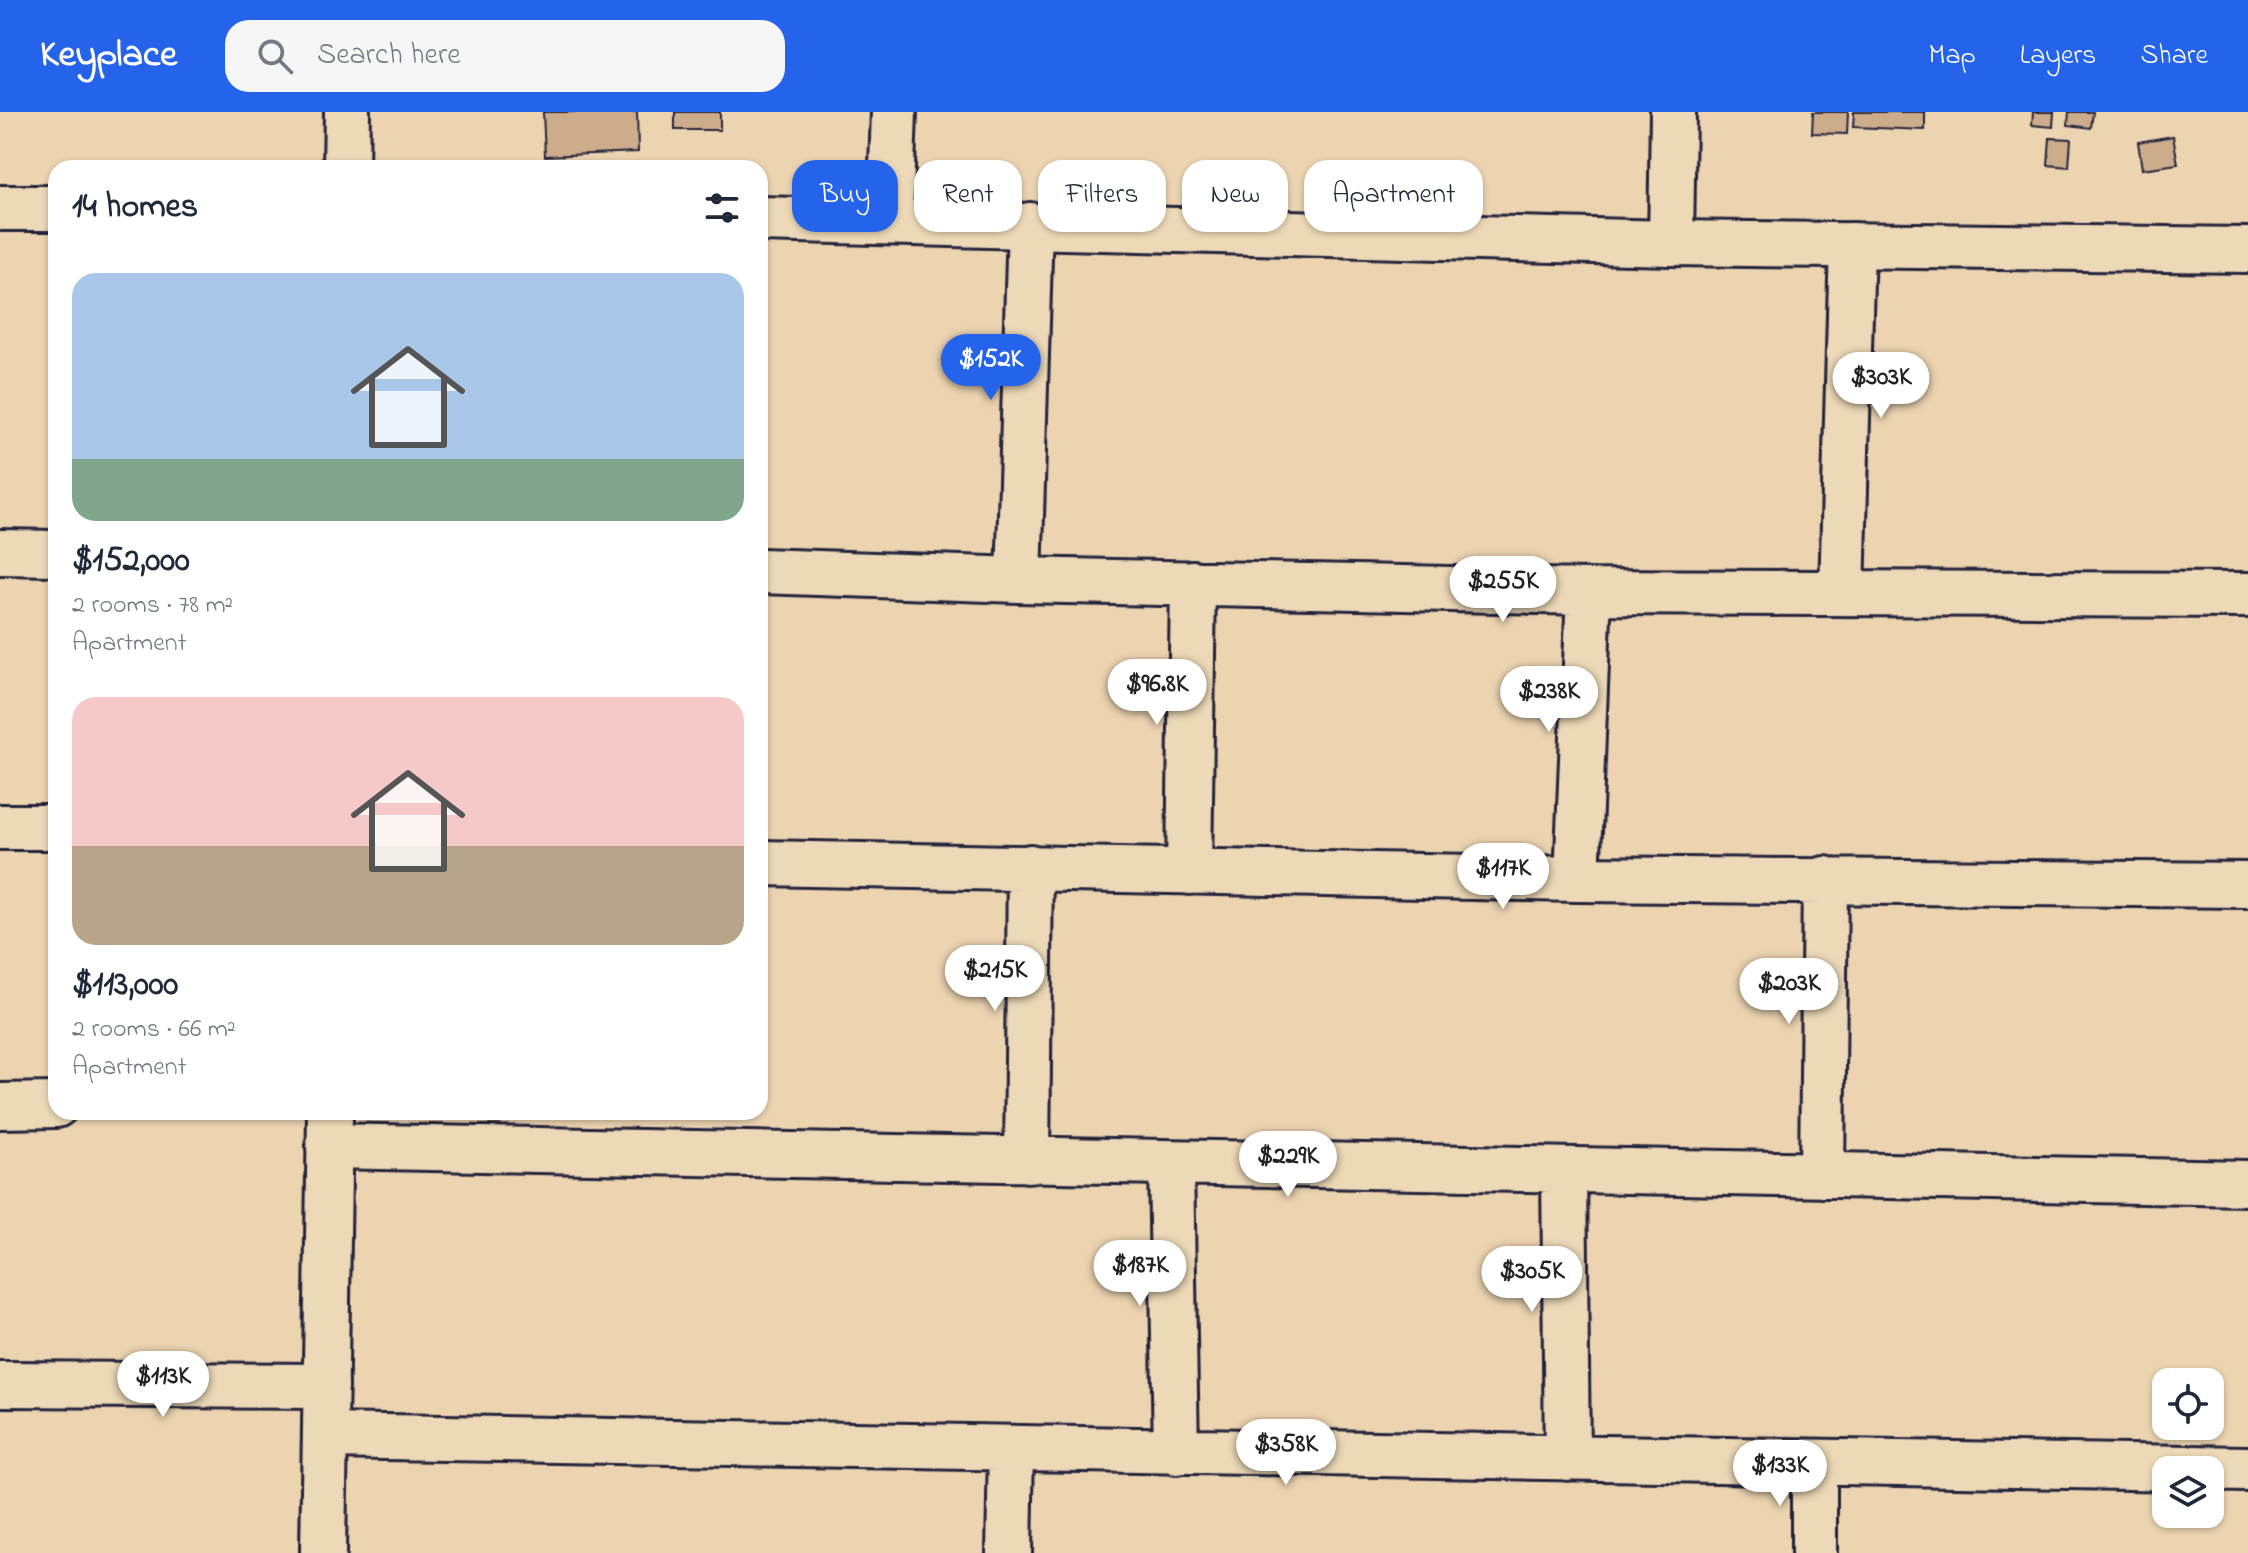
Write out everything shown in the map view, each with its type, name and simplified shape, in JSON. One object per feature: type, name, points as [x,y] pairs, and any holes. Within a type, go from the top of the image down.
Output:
[{"type":"street","points":[[346,160],[347,112]]},
{"type":"street","points":[[892,160],[894,112]]},
{"type":"street","points":[[1671,243],[1673,112]]},
{"type":"street","points":[[0,208],[48,208]]},
{"type":"street","points":[[768,219],[792,219]]},
{"type":"street","points":[[898,221],[1671,243],[2248,250]]},
{"type":"street","points":[[1019,580],[1030,225]]},
{"type":"street","points":[[1842,592],[1852,245]]},
{"type":"street","points":[[0,552],[48,553]]},
{"type":"street","points":[[768,571],[1589,592],[2248,595]]},
{"type":"street","points":[[1189,872],[1193,583]]},
{"type":"street","points":[[1577,879],[1589,592]]},
{"type":"street","points":[[0,827],[48,827]]},
{"type":"street","points":[[768,863],[1577,879],[2248,885]]},
{"type":"street","points":[[1027,1160],[1030,867]]},
{"type":"street","points":[[1822,1175],[1825,879]]},
{"type":"street","points":[[0,1106],[48,1105]]},
{"type":"street","points":[[323,1553],[330,1129],[1027,1160],[2248,1183]]},
{"type":"street","points":[[1171,1163],[1176,1452]]},
{"type":"street","points":[[1564,1170],[1567,1458]]},
{"type":"street","points":[[0,1384],[326,1386]]},
{"type":"street","points":[[325,1436],[2248,1469]]},
{"type":"street","points":[[1009,1553],[1011,1448]]},
{"type":"street","points":[[1814,1463],[1814,1553]]},
{"type":"building","points":[[543,112],[637,112],[638,152],[545,156]]},
{"type":"building","points":[[675,112],[720,112],[720,130],[675,130]]},
{"type":"building","points":[[1813,112],[1848,112],[1847,134],[1812,133]]},
{"type":"building","points":[[1854,112],[1925,112],[1925,130],[1853,127]]},
{"type":"building","points":[[2033,112],[2054,112],[2053,127],[2032,125]]},
{"type":"building","points":[[2069,112],[2093,112],[2091,128],[2068,125]]},
{"type":"building","points":[[2173,136],[2178,164],[2142,169],[2138,142]]},
{"type":"building","points":[[2050,138],[2071,139],[2069,167],[2048,165]]}]
